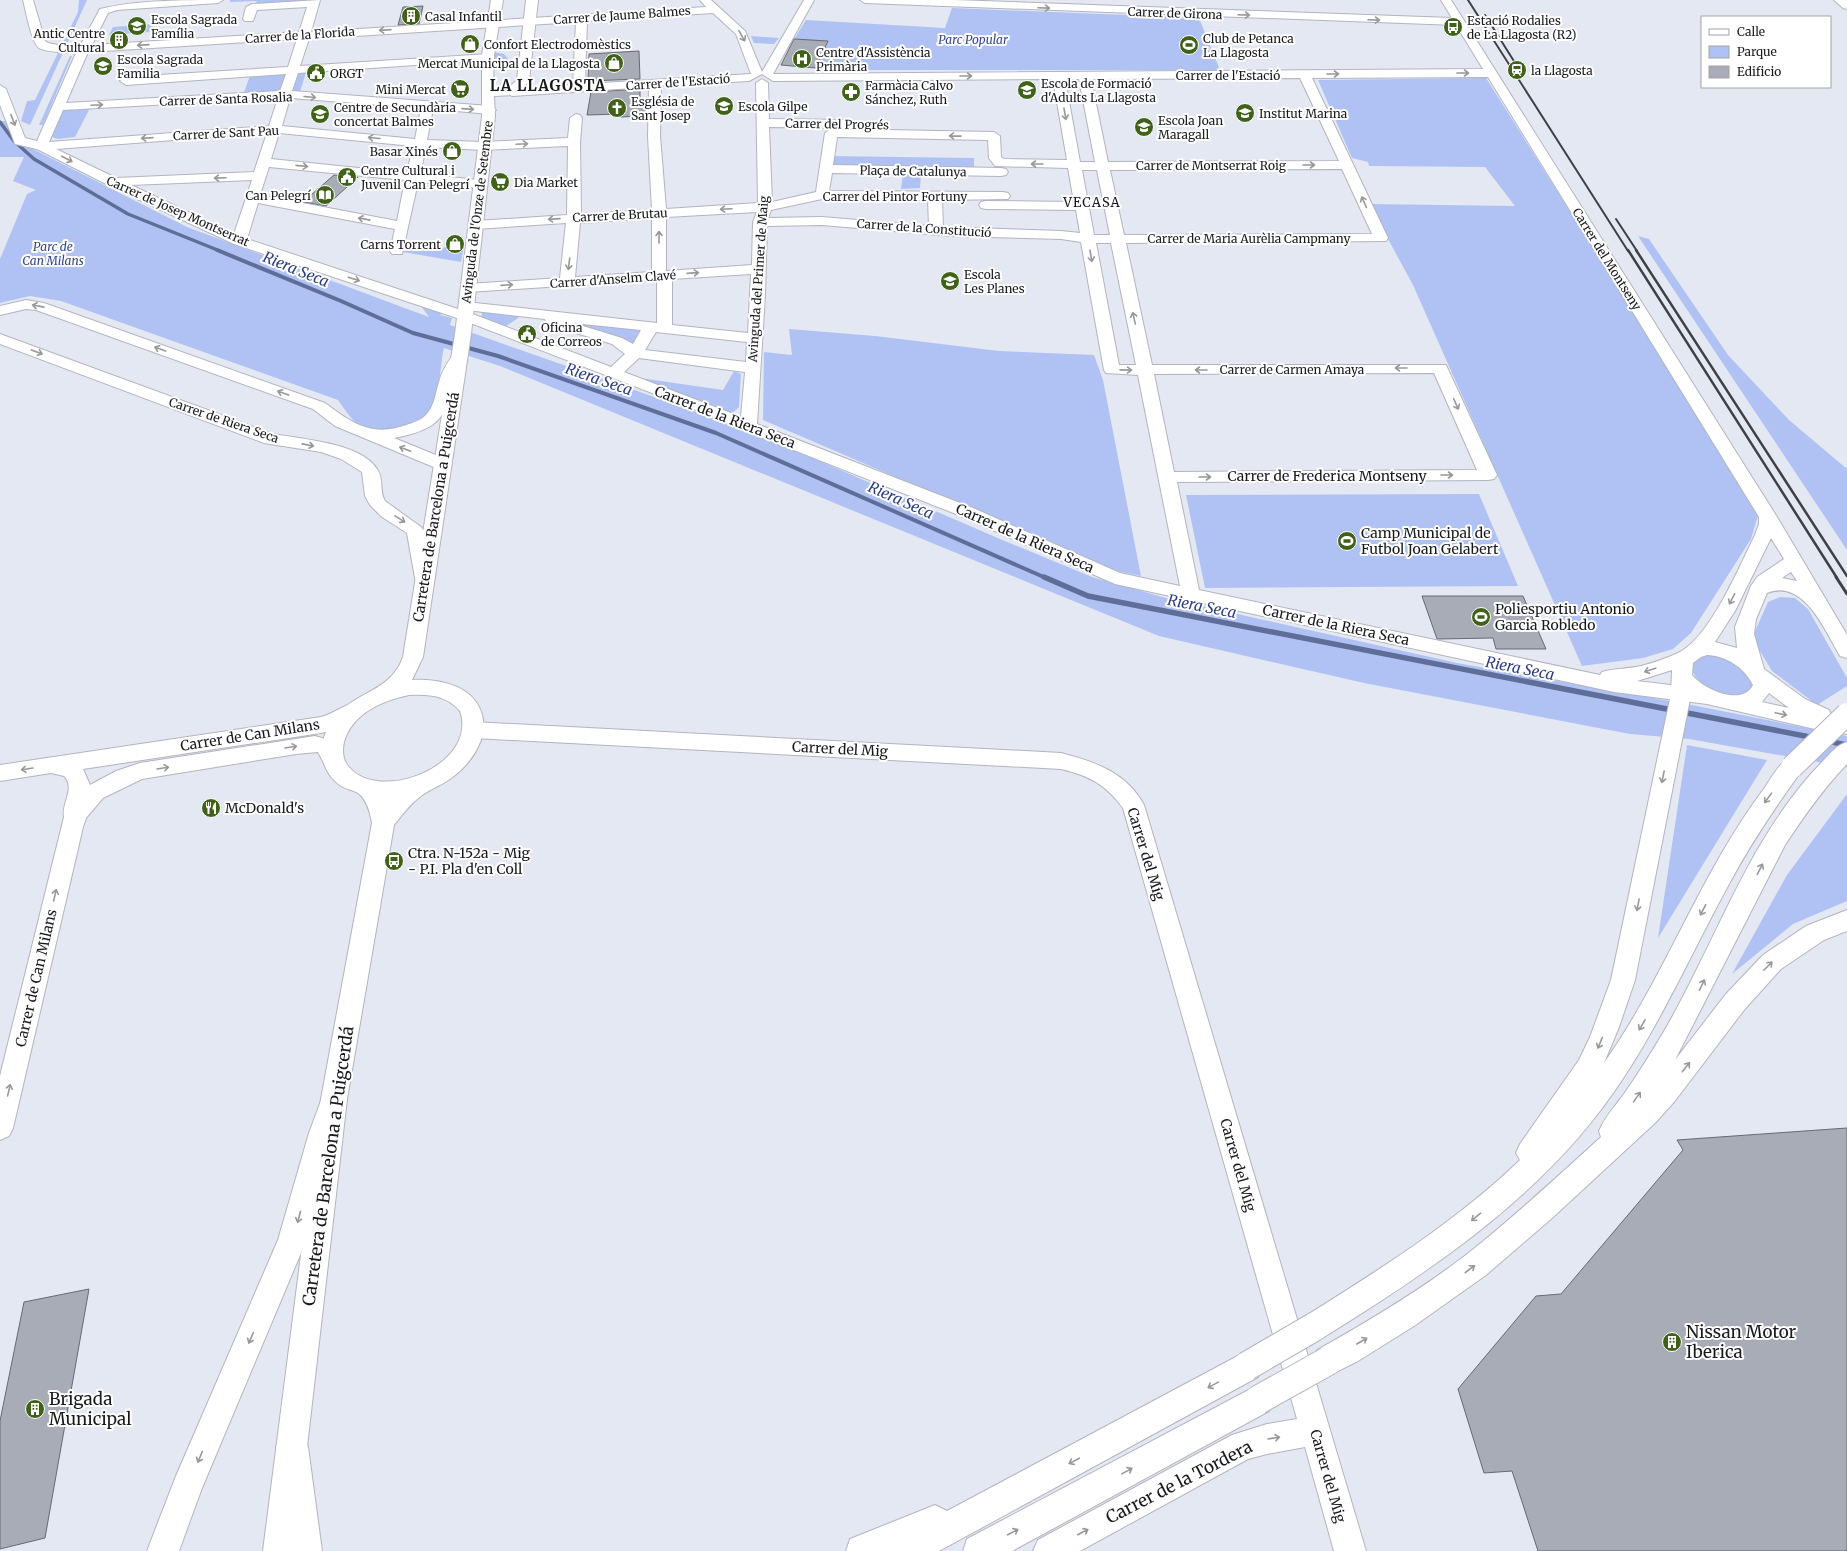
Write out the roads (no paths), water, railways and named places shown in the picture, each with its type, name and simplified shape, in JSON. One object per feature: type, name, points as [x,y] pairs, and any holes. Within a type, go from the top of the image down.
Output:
[{"type":"main road","name":"Avinguda de l'Onze de Setembre","points":[[490,109],[487,87],[489,57],[497,0]]},
{"type":"main road","name":"Avinguda de l'Onze de Setembre","points":[[459,358],[476,225],[483,146],[490,109],[492,103],[509,85],[523,81],[525,77],[532,0]]},
{"type":"main road","points":[[1840,0],[1847,6]]},
{"type":"main road","points":[[487,87],[495,93],[509,85]]},
{"type":"main road","name":"Carretera de Barcelona a Puigcerdá","points":[[388,692],[402,680],[409,670],[413,657],[459,358]]},
{"type":"main road","points":[[383,823],[399,803],[422,784],[445,772],[463,755],[467,749],[474,730],[472,712],[467,705],[452,693],[434,687],[428,683],[420,672],[413,657]]},
{"type":"main road","points":[[1498,1198],[1582,1080],[1595,1055],[1610,1018],[1623,980],[1671,739],[1689,659]]},
{"type":"main road","points":[[422,784],[400,789],[376,789],[366,788],[354,784],[340,773],[334,763],[332,755],[334,738],[340,726],[354,710],[373,698],[400,688],[434,687]]},
{"type":"main road","points":[[906,1551],[1247,1366],[1314,1327],[1414,1264],[1475,1218],[1498,1198],[1563,1134],[1590,1104],[1614,1070],[1646,1019],[1746,832],[1792,767],[1807,751],[1846,722]]},
{"type":"main road","points":[[1558,1192],[1605,1140],[1660,1061],[1690,1008],[1764,862],[1798,806],[1818,779],[1847,750]]},
{"type":"main road","name":"Carretera de Barcelona a Puigcerdá","points":[[279,1551],[334,1099],[383,823],[379,804],[366,788]]},
{"type":"main road","points":[[979,1551],[1328,1361],[1400,1318],[1442,1290],[1503,1243],[1646,1114],[1665,1093],[1735,1002],[1772,962],[1815,933],[1847,920]]},
{"type":"main road","points":[[163,1551],[187,1487],[292,1241],[322,1133],[334,1099]]},
{"type":"main road","points":[[292,1448],[306,1551]]},
{"type":"main road","points":[[862,1551],[1044,1477]]},
{"type":"street","name":"Carrer de la Florida","points":[[28,0],[40,42],[59,49],[84,49],[493,23]]},
{"type":"street","points":[[36,145],[58,107],[84,49],[104,11],[115,7],[216,0]]},
{"type":"street","points":[[705,0],[714,10],[741,33],[761,76]]},
{"type":"street","points":[[761,76],[809,0]]},
{"type":"street","name":"Carrer de Girona","points":[[865,0],[1460,22]]},
{"type":"street","name":"Carrer del Montseny","points":[[1446,0],[1490,73],[1768,517],[1847,651]]},
{"type":"street","points":[[239,241],[314,2],[252,7],[249,19]]},
{"type":"street","name":"Carrer de Jaume Balmes","points":[[530,21],[714,10]]},
{"type":"street","points":[[579,89],[582,18]]},
{"type":"street","points":[[493,23],[530,21]]},
{"type":"street","points":[[126,81],[489,57]]},
{"type":"street","name":"Carrer de l'Estació","points":[[509,85],[579,89],[761,76],[1084,76],[1490,73]]},
{"type":"street","points":[[1305,75],[1348,165]]},
{"type":"street","name":"Avinguda del Primer de Maig","points":[[749,426],[758,295],[760,222],[765,207],[761,76]]},
{"type":"street","points":[[1058,76],[1088,238]]},
{"type":"street","points":[[1084,76],[1190,594]]},
{"type":"street","points":[[614,374],[658,328],[662,275],[654,136],[655,84]]},
{"type":"street","name":"Carrer de Josep Montserrat","points":[[0,89],[20,141],[36,145],[239,241],[466,311]]},
{"type":"street","name":"Carrer de Santa Rosalia","points":[[58,107],[285,94],[428,106],[490,109]]},
{"type":"street","points":[[396,251],[428,106]]},
{"type":"street","points":[[567,282],[574,218],[574,142],[576,118]]},
{"type":"street","name":"Carrer del Progrés","points":[[762,123],[911,130],[994,136],[999,165]]},
{"type":"street","name":"Carrer del Progrés","points":[[827,163],[831,133],[911,130],[942,125]]},
{"type":"street","name":"Carrer de Sant Pau","points":[[36,145],[274,129],[420,143],[483,146],[574,142]]},
{"type":"street","name":"Plaça de Catalunya","points":[[827,163],[843,156]]},
{"type":"street","name":"Plaça de Catalunya","points":[[981,158],[999,165]]},
{"type":"street","points":[[264,162],[479,184]]},
{"type":"street","points":[[822,195],[827,163]]},
{"type":"street","name":"Plaça de Catalunya","points":[[827,163],[999,165]]},
{"type":"street","points":[[999,165],[1003,201]]},
{"type":"street","name":"Carrer de Montserrat Roig","points":[[999,165],[1348,165]]},
{"type":"street","name":"Carrer de Maria Aurèlia Campmany","points":[[1117,239],[1381,238],[1348,165]]},
{"type":"street","points":[[112,182],[259,176]]},
{"type":"street","name":"Carrer del Pintor Fortuny","points":[[765,207],[822,195],[935,200],[1003,201],[1082,206]]},
{"type":"street","points":[[252,198],[402,226]]},
{"type":"street","points":[[935,200],[936,231]]},
{"type":"street","name":"Carrer de Brutau","points":[[476,225],[765,207]]},
{"type":"street","name":"Carrer de la Constitució","points":[[760,222],[822,221],[936,231],[1117,239]]},
{"type":"street","name":"Carrer de Carmen Amaya","points":[[1088,238],[1112,370],[1440,368],[1488,475]]},
{"type":"street","name":"Carrer d'Anselm Clavé","points":[[468,288],[758,269]]},
{"type":"street","points":[[0,311],[26,304],[40,306],[319,406],[341,423],[442,464]]},
{"type":"street","points":[[466,311],[554,316],[754,338]]},
{"type":"street","name":"Carrer de la Riera Seca","points":[[466,311],[614,374],[728,417],[967,512],[1115,578],[1680,698],[1706,697],[1815,722],[1846,722]]},
{"type":"street","points":[[554,316],[552,321],[617,342],[635,353],[752,368]]},
{"type":"street","name":"Carrer de Riera Seca","points":[[0,339],[270,439],[309,445],[357,460],[368,468],[373,478],[372,492],[377,503],[415,531],[424,578]]},
{"type":"street","points":[[370,436],[398,434],[427,422],[438,410],[447,376],[459,358]]},
{"type":"street","name":"Carrer de Frederica Montseny","points":[[1166,477],[1488,475]]},
{"type":"street","points":[[1706,697],[1689,685],[1684,678],[1689,659],[1726,611],[1766,529],[1768,517]]},
{"type":"street","points":[[1729,702],[1741,702],[1757,697],[1761,691],[1763,685],[1745,648],[1743,627],[1766,579],[1786,568],[1793,559],[1784,553],[1771,552],[1760,556],[1750,564]]},
{"type":"street","name":"Carrer del Montseny","points":[[1760,589],[1773,584],[1787,585],[1803,591],[1818,603]]},
{"type":"street","points":[[1689,659],[1722,651],[1745,662],[1798,704],[1846,722]]},
{"type":"street","name":"Carrer de la Riera Seca","points":[[1584,678],[1628,676],[1689,659]]},
{"type":"street","name":"Carrer de Can Milans","points":[[0,773],[321,725],[337,721],[354,710]]},
{"type":"street","name":"Carrer del Mig","points":[[474,730],[1061,761],[1094,769],[1119,785],[1132,805],[1350,1551]]},
{"type":"street","name":"Carrer de Can Milans","points":[[72,827],[76,814],[95,792],[123,776],[140,771],[315,744],[325,746],[334,763]]},
{"type":"street","name":"Carrer de Can Milans","points":[[119,755],[111,762],[109,769],[140,771]]},
{"type":"street","name":"Carrer de Can Milans","points":[[0,1128],[81,784],[75,772],[65,766],[50,766]]},
{"type":"street","name":"Carrer de la Tordera","points":[[1049,1551],[1243,1446],[1267,1439],[1315,1432]]},
{"type":"waterway","name":"Riera Seca","points":[[0,122],[14,141],[34,159],[128,214],[220,251]]},
{"type":"waterway","name":"Riera Seca","points":[[217,250],[341,301],[413,333],[498,356],[716,433],[1046,578]]},
{"type":"waterway","name":"Riera Seca","points":[[1044,577],[1088,596],[1815,738]]},
{"type":"waterway","name":"Riera Seca","points":[[1827,741],[1847,745]]},
{"type":"railway","points":[[1468,0],[1628,251]]},
{"type":"railway","points":[[1485,15],[1517,66]]},
{"type":"railway","points":[[1616,219],[1637,251]]},
{"type":"railway","points":[[1628,250],[1837,578]]},
{"type":"railway","points":[[1636,250],[1847,576]]},
{"type":"railway","points":[[1836,577],[1847,594]]},
{"type":"place","name":"Casal Infantil","points":[[411,16]]},
{"type":"place","name":"Escola Sagrada Família","points":[[137,26]]},
{"type":"place","name":"Estació Rodalies de La Llagosta (R2)","points":[[1453,27]]},
{"type":"place","name":"Antic Centre Cultural","points":[[119,40]]},
{"type":"place","name":"Confort Electrodomèstics","points":[[470,44]]},
{"type":"place","name":"Club de Petanca La Llagosta","points":[[1189,45]]},
{"type":"place","name":"Centre d'Assistència Primària","points":[[802,59]]},
{"type":"place","name":"Mercat Municipal de la Llagosta","points":[[614,63]]},
{"type":"place","name":"Escola Sagrada Familia","points":[[103,66]]},
{"type":"place","name":"la Llagosta","points":[[1517,70]]},
{"type":"place","name":"ORGT","points":[[316,73]]},
{"type":"place","name":"Mini Mercat","points":[[460,89]]},
{"type":"place","name":"Escola de Formació d'Adults La Llagosta","points":[[1027,90]]},
{"type":"place","name":"Farmàcia Calvo Sánchez, Ruth","points":[[851,92]]},
{"type":"place","name":"Escola Gilpe","points":[[724,106]]},
{"type":"place","name":"Església de Sant Josep","points":[[617,108]]},
{"type":"place","name":"Institut Marina","points":[[1245,113]]},
{"type":"place","name":"Centre de Secundària concertat Balmes","points":[[320,114]]},
{"type":"place","name":"Escola Joan Maragall","points":[[1144,127]]},
{"type":"place","name":"Basar Xinés","points":[[452,151]]},
{"type":"place","name":"Centre Cultural i Juvenil Can Pelegrí","points":[[347,177]]},
{"type":"place","name":"Dia Market","points":[[500,182]]},
{"type":"place","name":"Can Pelegrí","points":[[325,195]]},
{"type":"place","name":"Carns Torrent","points":[[455,244]]},
{"type":"place","name":"Escola Les Planes","points":[[950,281]]},
{"type":"place","name":"Oficina de Correos","points":[[527,334]]},
{"type":"place","name":"Camp Municipal de Futbol Joan Gelabert","points":[[1347,541]]},
{"type":"place","name":"Poliesportiu Antonio Garcia Robledo","points":[[1481,617]]},
{"type":"place","name":"McDonald's","points":[[211,808]]},
{"type":"place","name":"Ctra. N-152a - Mig - P.I. Pla d'en Coll","points":[[394,861]]},
{"type":"place","name":"Nissan Motor Iberica","points":[[1672,1342]]},
{"type":"place","name":"Brigada Municipal","points":[[35,1409]]},
{"type":"district","name":"LA LLAGOSTA","points":[[548,85]]},
{"type":"district","name":"VECASA","points":[[1092,202]]},
{"type":"park label","name":"Parc Popular","points":[[973,39]]},
{"type":"park label","name":"Parc de Can Milans","points":[[53,253]]}]
